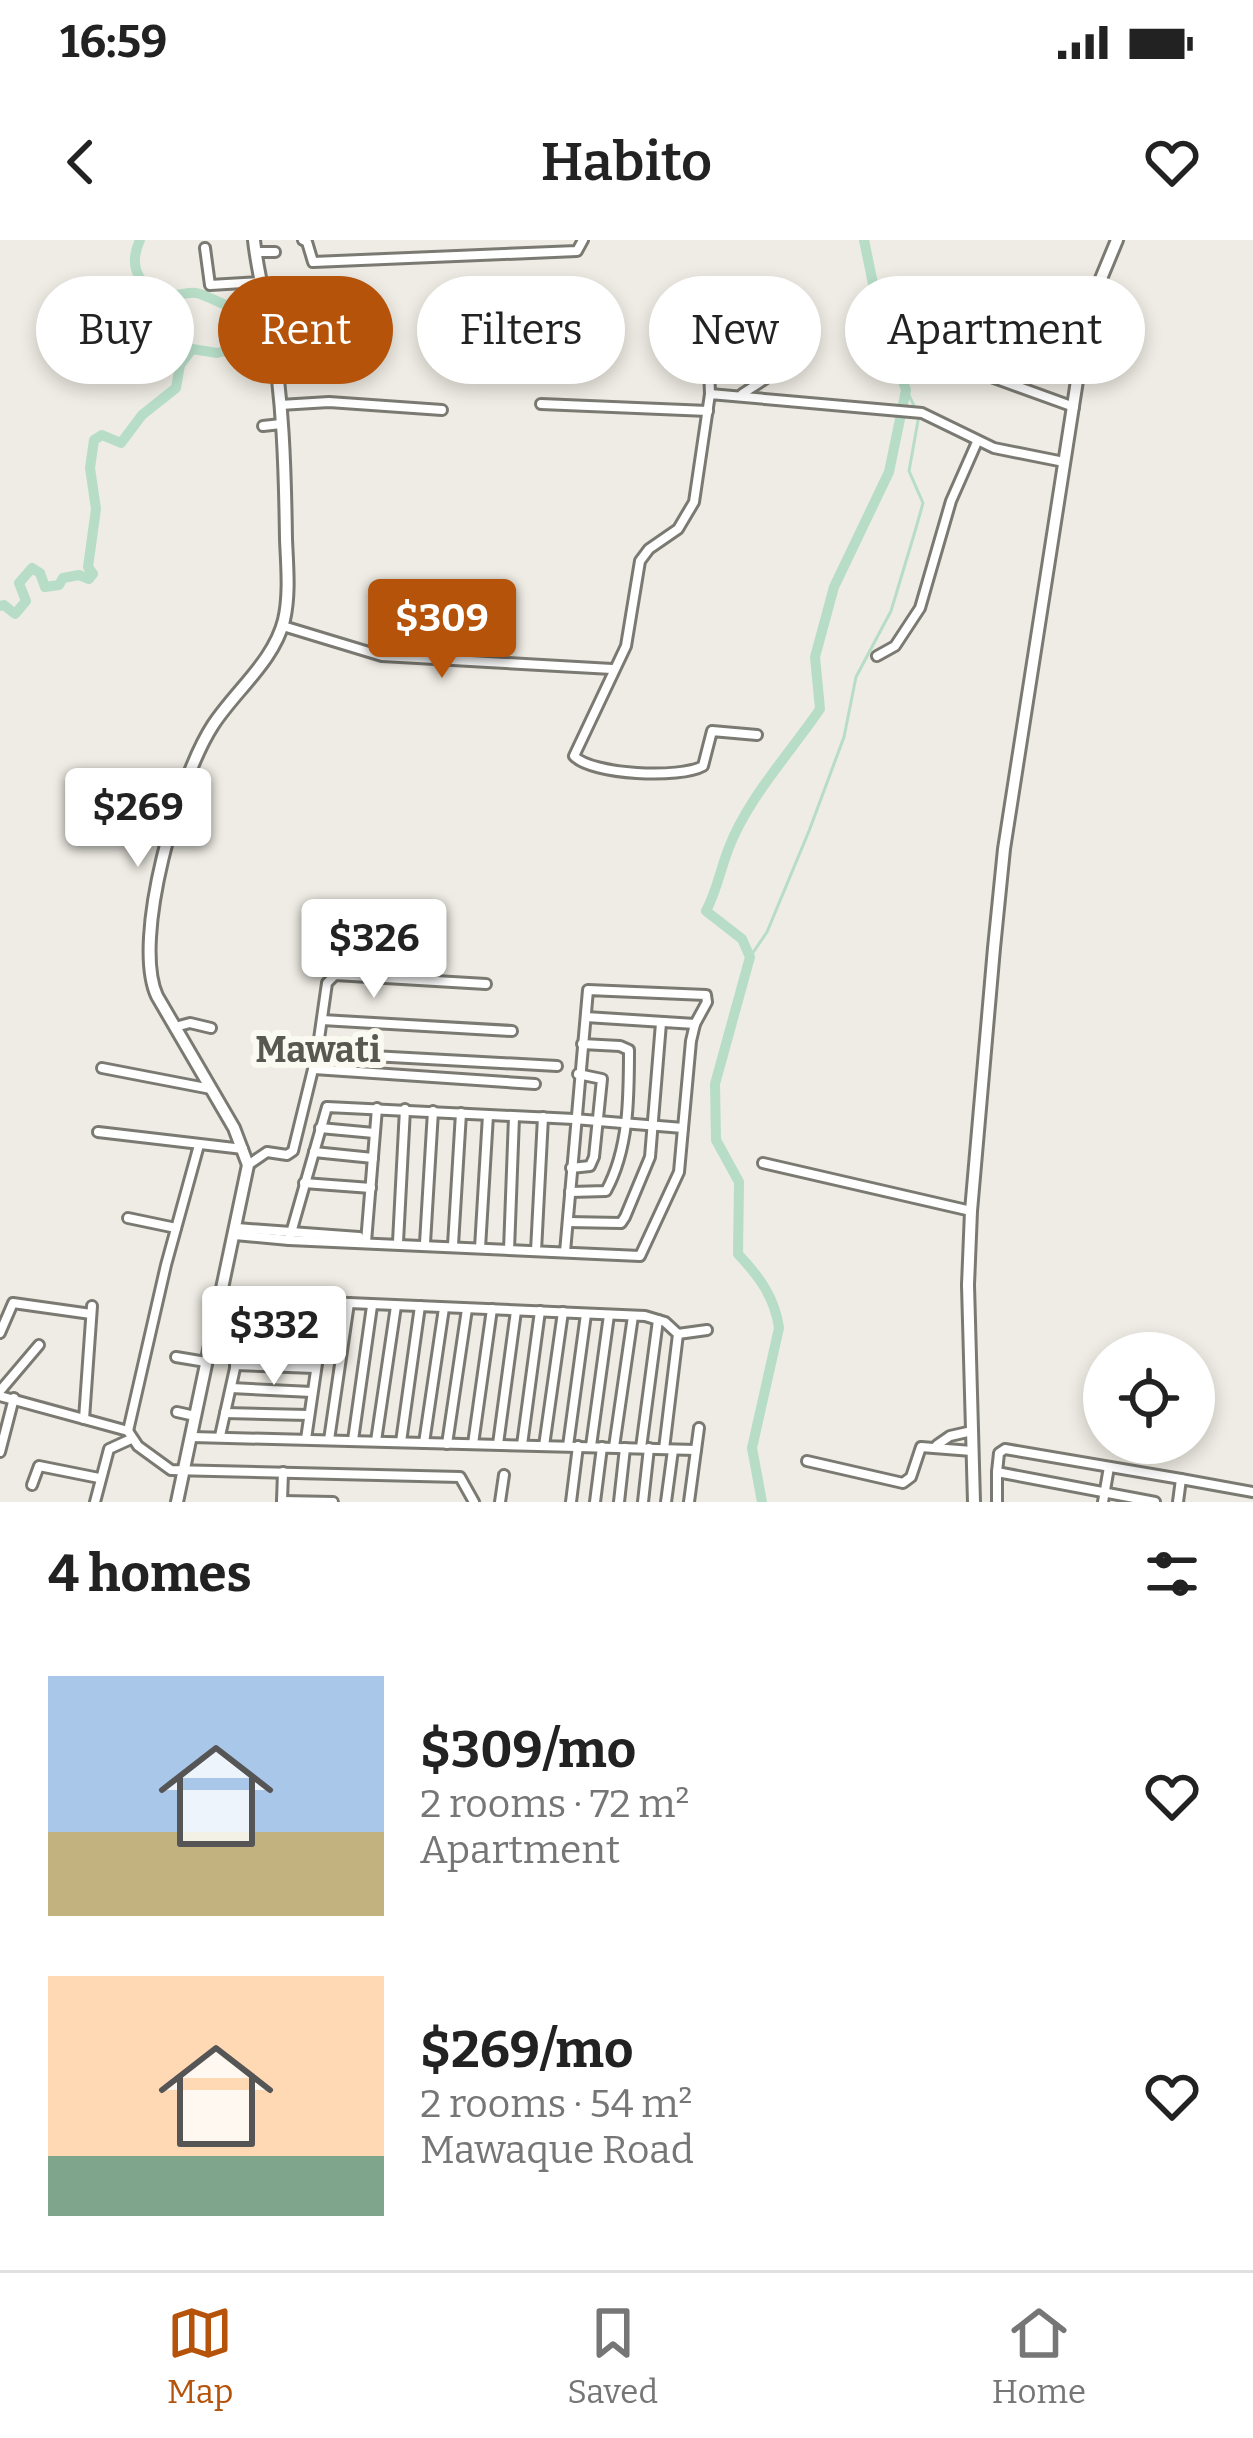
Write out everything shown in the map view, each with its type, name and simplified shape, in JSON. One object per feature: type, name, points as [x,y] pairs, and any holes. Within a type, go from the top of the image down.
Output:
[{"type":"main road","points":[[974,1501],[970,1211],[1004,849],[1088,310],[1117,240]]},
{"type":"main road","points":[[254,246],[259,276]]},
{"type":"main road","points":[[177,1502],[248,1165],[213,1089],[153,988],[148,959],[162,868],[186,782],[203,741],[271,650],[283,626],[287,584],[277,384]]},
{"type":"street","points":[[303,240],[313,262],[577,251],[583,240]]},
{"type":"street","points":[[254,246],[275,252]]},
{"type":"street","points":[[206,248],[210,285],[218,284]]},
{"type":"street","points":[[710,384],[694,502],[678,529],[640,561],[626,646],[574,756],[579,763],[599,769],[688,774],[703,766],[712,731],[757,735]]},
{"type":"street","points":[[741,395],[758,384]]},
{"type":"street","points":[[1010,384],[1076,408]]},
{"type":"street","points":[[710,394],[922,412],[977,442],[1066,462]]},
{"type":"street","points":[[541,404],[708,411]]},
{"type":"street","points":[[280,405],[442,410]]},
{"type":"street","points":[[262,426],[281,424]]},
{"type":"street","points":[[877,656],[895,646],[920,608],[951,501],[977,442]]},
{"type":"street","points":[[283,626],[382,656],[613,669]]},
{"type":"street","points":[[247,1184],[267,1152],[287,1155],[293,1150],[314,1070],[327,983],[334,976],[486,984]]},
{"type":"street","points":[[236,1232],[480,1249],[565,1252],[642,1254],[679,1172],[695,1024],[706,995],[590,988],[578,1074],[565,1252]]},
{"type":"street","points":[[586,1017],[695,1024]]},
{"type":"street","points":[[322,1020],[512,1031]]},
{"type":"street","points":[[175,1027],[190,1023],[211,1028]]},
{"type":"street","points":[[568,1222],[621,1222],[648,1166],[661,1023]]},
{"type":"street","points":[[570,1192],[606,1191],[621,1158],[625,1123],[629,1050],[582,1044]]},
{"type":"street","points":[[317,1053],[557,1066]]},
{"type":"street","points":[[102,1068],[213,1089]]},
{"type":"street","points":[[314,1070],[535,1084]]},
{"type":"street","points":[[571,1168],[585,1168],[592,1162],[602,1077],[578,1074]]},
{"type":"street","points":[[290,1236],[327,1107],[683,1128]]},
{"type":"street","points":[[368,1241],[377,1108]]},
{"type":"street","points":[[398,1242],[404,1109]]},
{"type":"street","points":[[425,1243],[433,1111]]},
{"type":"street","points":[[453,1245],[460,1114]]},
{"type":"street","points":[[480,1249],[488,1115]]},
{"type":"street","points":[[508,1250],[514,1117]]},
{"type":"street","points":[[536,1251],[543,1117]]},
{"type":"street","points":[[320,1128],[374,1133]]},
{"type":"street","points":[[98,1132],[244,1150]]},
{"type":"street","points":[[109,1449],[130,1435],[176,1228],[200,1145]]},
{"type":"street","points":[[314,1152],[373,1158]]},
{"type":"street","points":[[248,1165],[262,1159]]},
{"type":"street","points":[[763,1163],[970,1211]]},
{"type":"street","points":[[304,1183],[371,1188]]},
{"type":"street","points":[[128,1218],[176,1228]]},
{"type":"street","points":[[269,1366],[280,1301],[634,1316],[658,1320],[678,1334],[707,1330]]},
{"type":"street","points":[[292,1367],[302,1301]]},
{"type":"street","points":[[306,1439],[326,1302]]},
{"type":"street","points":[[0,1333],[13,1303],[91,1310],[84,1419]]},
{"type":"street","points":[[329,1439],[349,1304]]},
{"type":"street","points":[[353,1440],[373,1306]]},
{"type":"street","points":[[376,1442],[397,1306]]},
{"type":"street","points":[[401,1442],[420,1306]]},
{"type":"street","points":[[424,1443],[444,1308]]},
{"type":"street","points":[[447,1444],[468,1308]]},
{"type":"street","points":[[473,1444],[492,1309]]},
{"type":"street","points":[[498,1444],[516,1311]]},
{"type":"street","points":[[522,1445],[540,1311]]},
{"type":"street","points":[[544,1446],[563,1312]]},
{"type":"street","points":[[571,1502],[586,1314]]},
{"type":"street","points":[[595,1502],[609,1316]]},
{"type":"street","points":[[619,1502],[634,1316]]},
{"type":"street","points":[[643,1502],[658,1320]]},
{"type":"street","points":[[666,1502],[678,1334]]},
{"type":"street","points":[[220,1436],[241,1341]]},
{"type":"street","points":[[39,1346],[0,1394],[130,1435],[161,1465],[183,1472],[460,1478],[474,1502]]},
{"type":"street","points":[[176,1357],[206,1362]]},
{"type":"street","points":[[236,1365],[315,1368]]},
{"type":"street","points":[[231,1388],[312,1392]]},
{"type":"street","points":[[0,1452],[14,1398]]},
{"type":"street","points":[[177,1412],[196,1416]]},
{"type":"street","points":[[226,1412],[308,1415]]},
{"type":"street","points":[[95,1502],[109,1449],[107,1426]]},
{"type":"street","points":[[689,1502],[699,1428]]},
{"type":"street","points":[[937,1446],[950,1436],[974,1431]]},
{"type":"street","points":[[192,1437],[696,1450]]},
{"type":"street","points":[[807,1461],[903,1483],[911,1477],[918,1450],[937,1446],[974,1452]]},
{"type":"street","points":[[974,1501],[997,1502],[999,1453],[1005,1448],[1253,1492]]},
{"type":"street","points":[[32,1485],[39,1466],[99,1478]]},
{"type":"street","points":[[1104,1498],[1109,1467]]},
{"type":"street","points":[[283,1472],[282,1501],[332,1502]]},
{"type":"street","points":[[997,1472],[1104,1498],[1155,1502]]},
{"type":"street","points":[[500,1502],[504,1475]]},
{"type":"street","points":[[1178,1502],[1181,1480]]},
{"type":"street","points":[[1226,1501],[1228,1488]]},
{"type":"waterway","points":[[0,606],[15,614],[26,601],[19,583],[32,568],[40,573],[45,587],[79,575],[89,579],[96,509],[90,468],[94,440],[102,435],[121,443],[142,415],[176,388],[180,365],[192,349],[230,350],[237,338],[236,310],[197,293],[161,293],[144,283],[135,260],[140,240]]},
{"type":"waterway","points":[[762,1502],[752,1448],[779,1328],[765,1288],[738,1254],[739,1182],[716,1140],[715,1084],[750,957],[742,939],[706,911],[746,813],[820,709],[815,657],[834,587],[889,472],[906,390],[878,308],[864,240]]},
{"type":"waterway","points":[[750,957],[767,932],[809,831],[844,737],[856,677],[891,611],[923,503],[909,471],[919,415],[906,390]]},
{"type":"district","name":"Mawati","points":[[318,1050]]}]
